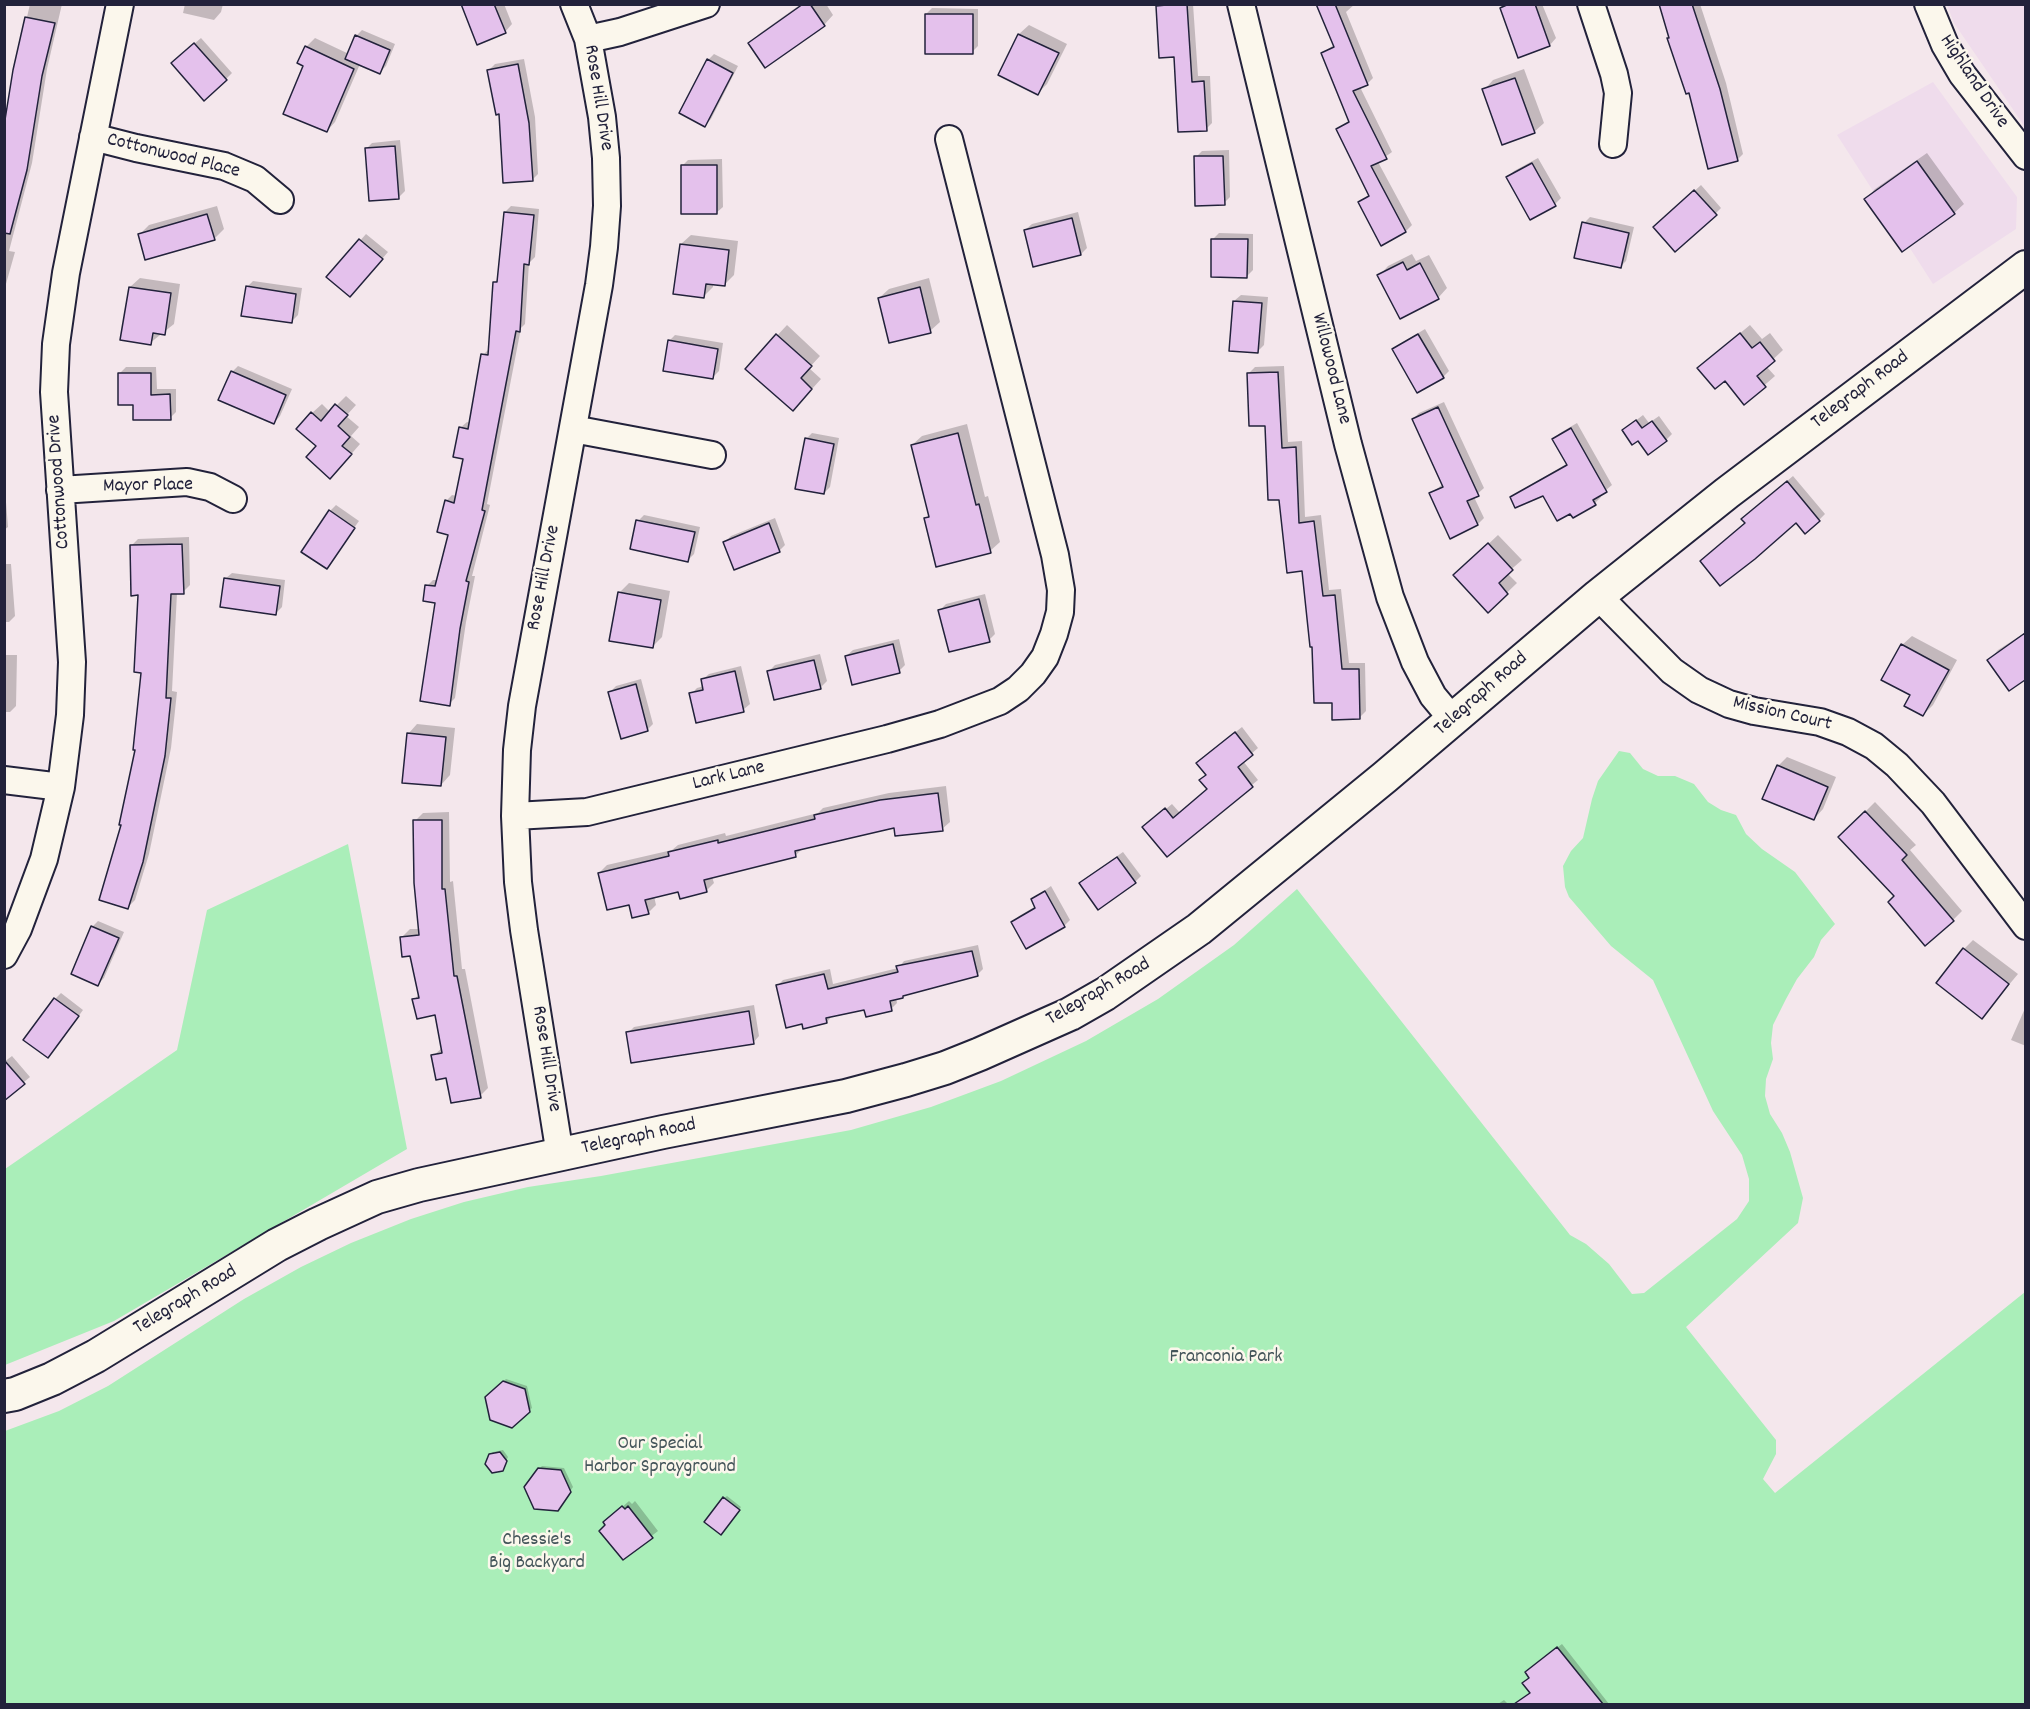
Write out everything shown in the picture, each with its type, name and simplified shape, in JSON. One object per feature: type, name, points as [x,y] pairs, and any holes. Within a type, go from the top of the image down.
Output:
[{"type":"main road","name":"Telegraph Road","points":[[4,1396],[52,1379],[96,1356],[277,1245],[377,1197],[419,1185],[846,1095],[906,1080],[980,1054],[1070,1014],[1105,994],[1199,929],[1453,720],[1598,596],[1727,493],[2025,267]]},
{"type":"street","name":"Cottonwood Drive","points":[[4,954],[18,929],[37,881],[61,787],[70,715],[72,662],[54,392],[56,344],[66,273],[120,4]]},
{"type":"street","name":"Rose Hill Drive","points":[[560,1155],[524,930],[518,882],[515,816],[517,750],[522,706],[600,285],[607,206],[603,127],[588,39],[574,4]]},
{"type":"street","points":[[588,39],[620,32],[706,4]]},
{"type":"street","name":"Willowood Lane","points":[[1241,4],[1348,444],[1390,597],[1415,662],[1433,696],[1453,720]]},
{"type":"street","points":[[1591,4],[1618,93],[1613,144]]},
{"type":"street","name":"Highland Drive","points":[[1928,4],[1945,45],[1962,74],[2025,156]]},
{"type":"street","name":"Cottonwood Place","points":[[93,137],[224,166],[255,179],[280,200]]},
{"type":"street","name":"Lark Lane","points":[[515,816],[587,812],[940,724],[1000,701],[1018,689],[1045,657],[1060,612],[1060,590],[1055,555],[949,140]]},
{"type":"street","points":[[573,429],[712,455]]},
{"type":"street","name":"Mayor Place","points":[[60,490],[187,482],[210,487],[233,499]]},
{"type":"street","name":"Mission Court","points":[[1598,596],[1672,671],[1699,690],[1729,704],[1754,711],[1820,722],[1848,732],[1874,746],[1898,765],[1933,803],[2025,926]]},
{"type":"street","points":[[4,780],[61,787]]},
{"type":"shaded area","points":[[1947,5],[2025,5],[2025,127],[1954,23]]},
{"type":"shaded area","points":[[1933,82],[2017,197],[2016,229],[1933,284],[1837,135]]},
{"type":"green space","name":"Franconia Park","points":[[1619,751],[1630,753],[1643,769],[1658,776],[1675,776],[1694,784],[1708,802],[1736,815],[1746,834],[1762,849],[1795,872],[1835,924],[1821,940],[1814,957],[1797,979],[1773,1025],[1771,1043],[1773,1059],[1766,1079],[1765,1096],[1770,1114],[1790,1152],[1803,1198],[1798,1223],[1686,1327],[1776,1440],[1776,1454],[1763,1479],[1775,1493],[2025,1292],[2025,1704],[5,1704],[5,1431],[59,1411],[108,1386],[244,1299],[301,1267],[351,1243],[411,1219],[464,1202],[528,1187],[601,1176],[851,1130],[931,1107],[1001,1081],[1086,1041],[1158,999],[1234,945],[1297,889],[1570,1235],[1586,1244],[1609,1264],[1632,1294],[1644,1293],[1737,1219],[1749,1201],[1749,1179],[1742,1155],[1713,1111],[1653,980],[1611,946],[1569,897],[1565,887],[1563,866],[1571,851],[1583,838],[1598,781]]},
{"type":"green space","points":[[348,844],[407,1149],[114,1321],[5,1365],[5,1169],[177,1050],[207,910]]},
{"type":"building","points":[[461,4],[494,4],[506,33],[477,45]]},
{"type":"building","points":[[803,4],[810,4],[825,26],[765,68],[748,43]]},
{"type":"building","points":[[1187,4],[1192,82],[1204,81],[1207,131],[1178,132],[1174,57],[1159,58],[1156,6]]},
{"type":"building","points":[[1316,4],[1335,4],[1368,85],[1353,91],[1387,159],[1371,166],[1406,232],[1381,246],[1358,202],[1369,196],[1336,129],[1349,122],[1321,53],[1334,47]]},
{"type":"building","points":[[1509,4],[1535,4],[1550,46],[1518,58],[1500,8]]},
{"type":"building","points":[[1659,4],[1692,4],[1720,89],[1738,161],[1708,169],[1689,93],[1686,94],[1667,38],[1669,38]]},
{"type":"building","points":[[925,14],[973,14],[973,54],[925,54]]},
{"type":"building","points":[[25,17],[55,23],[42,76],[27,170],[10,234],[4,233],[4,126]]},
{"type":"building","points":[[1018,34],[1059,53],[1038,95],[998,75]]},
{"type":"building","points":[[355,35],[390,50],[380,74],[345,59]]},
{"type":"building","points":[[194,43],[227,80],[204,101],[171,63]]},
{"type":"building","points":[[305,46],[354,69],[327,132],[283,114],[303,66],[297,63]]},
{"type":"building","points":[[707,59],[733,73],[705,127],[679,113]]},
{"type":"building","points":[[518,64],[529,123],[533,181],[503,183],[499,114],[496,115],[487,70]]},
{"type":"building","points":[[1515,78],[1535,133],[1502,145],[1482,89]]},
{"type":"building","points":[[395,146],[399,199],[369,201],[365,148]]},
{"type":"building","points":[[1194,156],[1223,156],[1225,205],[1195,206]]},
{"type":"building","points":[[1917,161],[1955,214],[1902,252],[1864,199]]},
{"type":"building","points":[[1532,163],[1556,206],[1530,220],[1506,177]]},
{"type":"building","points":[[681,165],[717,165],[717,214],[681,214]]},
{"type":"building","points":[[1694,190],[1717,215],[1675,252],[1653,227]]},
{"type":"building","points":[[504,212],[534,215],[529,265],[524,264],[520,332],[516,331],[482,510],[485,511],[466,581],[469,582],[450,706],[420,701],[435,603],[423,601],[425,585],[435,586],[448,535],[437,532],[445,500],[454,503],[463,459],[453,457],[459,427],[468,429],[481,354],[488,355],[493,282],[497,282]]},
{"type":"building","points":[[207,214],[215,240],[145,260],[138,234]]},
{"type":"building","points":[[1072,218],[1081,255],[1033,267],[1024,230]]},
{"type":"building","points":[[1582,222],[1629,233],[1621,268],[1574,258]]},
{"type":"building","points":[[359,239],[383,259],[350,297],[326,277]]},
{"type":"building","points":[[1211,239],[1248,239],[1247,278],[1211,277]]},
{"type":"building","points":[[680,244],[729,250],[725,286],[706,284],[704,298],[673,294]]},
{"type":"building","points":[[1403,262],[1407,270],[1420,263],[1439,299],[1400,319],[1377,275]]},
{"type":"building","points":[[246,286],[296,294],[292,323],[241,316]]},
{"type":"building","points":[[129,287],[171,293],[165,335],[153,333],[151,345],[120,340]]},
{"type":"building","points":[[920,287],[931,333],[889,343],[878,298]]},
{"type":"building","points":[[1233,301],[1262,303],[1258,353],[1229,351]]},
{"type":"building","points":[[1740,333],[1752,348],[1760,342],[1775,361],[1757,376],[1766,387],[1744,405],[1725,381],[1715,389],[1697,368]]},
{"type":"building","points":[[776,334],[812,366],[801,378],[812,389],[793,411],[745,369]]},
{"type":"building","points":[[1418,334],[1444,378],[1417,393],[1392,349]]},
{"type":"building","points":[[668,340],[718,349],[713,379],[663,371]]},
{"type":"building","points":[[231,371],[286,395],[274,424],[218,400]]},
{"type":"building","points":[[1278,372],[1282,448],[1296,447],[1299,523],[1314,521],[1323,596],[1335,595],[1342,669],[1359,669],[1360,719],[1332,720],[1332,703],[1314,703],[1312,647],[1310,647],[1302,571],[1287,573],[1279,500],[1268,500],[1265,426],[1249,426],[1247,373]]},
{"type":"building","points":[[118,373],[151,373],[151,395],[170,394],[171,420],[133,420],[133,405],[118,405]]},
{"type":"building","points":[[335,404],[348,415],[338,426],[350,437],[342,446],[352,454],[330,479],[306,457],[316,446],[296,429],[311,412],[321,421]]},
{"type":"building","points":[[1438,407],[1479,496],[1467,501],[1478,525],[1450,539],[1429,493],[1443,487],[1412,419]]},
{"type":"building","points":[[1636,420],[1642,428],[1652,421],[1667,441],[1648,455],[1638,441],[1632,445],[1622,430]]},
{"type":"building","points":[[1571,428],[1607,492],[1593,500],[1596,505],[1573,518],[1570,514],[1557,521],[1543,496],[1515,508],[1510,497],[1567,465],[1552,439]]},
{"type":"building","points":[[958,433],[991,553],[936,567],[924,518],[929,517],[911,445]]},
{"type":"building","points":[[805,438],[834,444],[824,494],[795,489]]},
{"type":"building","points":[[1787,481],[1820,521],[1805,534],[1796,523],[1720,586],[1700,561],[1745,523],[1741,519]]},
{"type":"building","points":[[329,510],[355,528],[327,569],[301,552]]},
{"type":"building","points":[[636,520],[695,532],[688,562],[630,549]]},
{"type":"building","points":[[769,523],[780,552],[734,570],[723,542]]},
{"type":"building","points":[[1488,543],[1513,570],[1499,583],[1508,594],[1488,613],[1453,575]]},
{"type":"building","points":[[182,544],[184,594],[171,594],[166,698],[171,698],[165,756],[143,862],[128,909],[99,900],[121,825],[119,825],[135,750],[133,750],[141,673],[134,672],[138,595],[131,596],[130,545]]},
{"type":"building","points":[[224,578],[280,586],[276,615],[220,607]]},
{"type":"building","points":[[618,592],[661,600],[653,648],[609,641]]},
{"type":"building","points":[[979,599],[990,642],[949,652],[938,610]]},
{"type":"building","points":[[2025,633],[2025,680],[2009,691],[1987,660]]},
{"type":"building","points":[[893,644],[900,673],[852,685],[845,656]]},
{"type":"building","points":[[1901,644],[1949,670],[1923,716],[1904,706],[1910,695],[1881,680]]},
{"type":"building","points":[[814,660],[821,689],[774,700],[767,671]]},
{"type":"building","points":[[735,671],[744,712],[696,723],[689,693],[703,690],[701,679]]},
{"type":"building","points":[[636,684],[648,731],[621,739],[608,692]]},
{"type":"building","points":[[1235,732],[1253,755],[1238,767],[1253,787],[1167,857],[1142,827],[1165,808],[1173,818],[1207,789],[1199,780],[1206,775],[1196,763]]},
{"type":"building","points":[[407,733],[446,737],[441,786],[402,783]]},
{"type":"building","points":[[1777,765],[1828,787],[1814,820],[1762,799]]},
{"type":"building","points":[[938,793],[943,831],[895,836],[894,828],[795,851],[796,857],[704,880],[707,892],[680,899],[678,892],[645,900],[649,914],[632,918],[629,905],[607,910],[598,873],[669,856],[668,852],[718,840],[718,843],[815,819],[814,815],[880,800]]},
{"type":"building","points":[[1865,811],[1907,855],[1902,860],[1954,921],[1925,946],[1888,902],[1894,896],[1838,837]]},
{"type":"building","points":[[413,820],[442,820],[442,889],[445,889],[454,976],[457,976],[481,1098],[451,1103],[446,1078],[436,1080],[431,1055],[442,1053],[435,1015],[417,1019],[412,999],[419,998],[410,956],[402,957],[400,937],[419,935],[414,883]]},
{"type":"building","points":[[1117,857],[1136,883],[1098,910],[1079,883]]},
{"type":"building","points":[[1045,891],[1065,927],[1026,949],[1011,922],[1035,908],[1031,899]]},
{"type":"building","points":[[91,926],[119,938],[98,986],[71,974]]},
{"type":"building","points":[[1963,948],[2009,984],[1982,1019],[1936,983]]},
{"type":"building","points":[[972,951],[978,976],[890,1001],[892,1011],[866,1017],[864,1010],[826,1018],[827,1023],[803,1029],[802,1024],[786,1028],[776,985],[824,974],[828,989],[898,972],[896,966]]},
{"type":"building","points":[[54,998],[79,1016],[48,1058],[23,1040]]},
{"type":"building","points":[[749,1011],[754,1044],[631,1063],[626,1032]]},
{"type":"building","points":[[4,1060],[25,1084],[4,1101]]},
{"type":"building","points":[[503,1381],[525,1389],[530,1412],[512,1428],[490,1420],[485,1397]]},
{"type":"building","points":[[500,1452],[507,1461],[503,1471],[492,1473],[485,1464],[489,1454]]},
{"type":"building","points":[[538,1468],[561,1470],[571,1492],[558,1511],[534,1509],[524,1487]]},
{"type":"building","points":[[723,1497],[740,1510],[721,1535],[704,1522]]},
{"type":"building","points":[[622,1506],[625,1509],[628,1506],[653,1538],[623,1560],[599,1531],[605,1525],[603,1522]]},
{"type":"building","points":[[1557,1647],[1603,1704],[1514,1704],[1530,1693],[1522,1683],[1529,1678],[1525,1672]]},
{"type":"park label","name":"Our Special Harbor Sprayground","points":[[660,1456]]},
{"type":"park label","name":"Chessie's Big Backyard","points":[[537,1552]]}]
